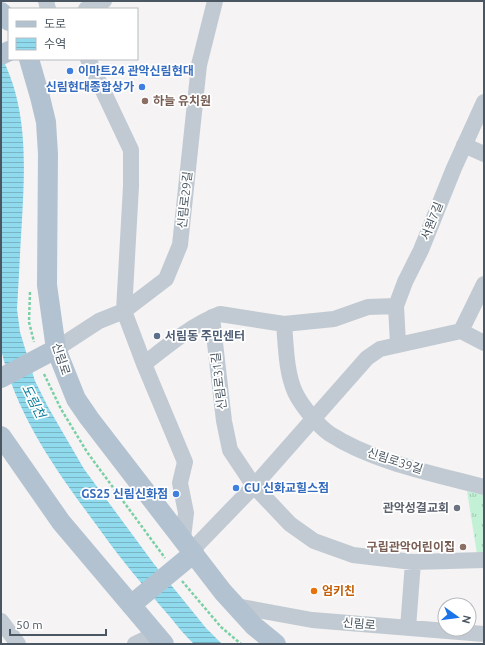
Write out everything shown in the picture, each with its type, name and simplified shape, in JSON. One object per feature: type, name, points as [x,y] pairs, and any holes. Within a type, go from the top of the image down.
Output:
[{"type":"main road","points":[[1,12],[8,20]]},
{"type":"main road","name":"신림로","points":[[29,60],[46,122],[48,154],[47,285],[56,349],[76,399],[223,592],[254,626],[276,644]]},
{"type":"main road","points":[[1,378],[56,349]]},
{"type":"main road","points":[[1,436],[61,522],[160,639]]},
{"type":"main road","points":[[131,605],[188,545]]},
{"type":"street","points":[[88,8],[104,1]]},
{"type":"street","name":"신림로29길","points":[[56,349],[99,321],[124,311],[166,279],[180,245],[199,65],[215,1]]},
{"type":"street","points":[[88,60],[131,150],[131,186],[124,311],[144,364],[185,462],[180,483],[186,513],[188,545],[199,544],[254,486],[368,358],[380,349],[461,331],[484,342]]},
{"type":"street","name":"서원7길","points":[[398,344],[396,306],[405,282],[421,250],[464,145],[484,102]]},
{"type":"street","points":[[464,145],[484,154]]},
{"type":"street","points":[[461,331],[484,284]]},
{"type":"street","points":[[144,364],[176,338],[220,314],[284,324],[334,320],[368,307],[396,306]]},
{"type":"street","name":"신림로31길","points":[[212,318],[224,420],[230,450],[254,486],[290,524],[314,541],[353,555],[413,562],[484,560]]},
{"type":"street","points":[[284,324],[289,371],[295,392],[313,419]]},
{"type":"street","name":"신림로39길","points":[[313,419],[328,434],[355,448],[408,467],[484,487]]},
{"type":"street","points":[[408,628],[413,562]]},
{"type":"street","name":"신림로","points":[[236,606],[312,620],[484,634]]},
{"type":"street","points":[[1,621],[18,644]]},
{"type":"street","points":[[135,644],[160,639]]},
{"type":"path","points":[[178,575],[190,592],[221,627],[241,644]]},
{"type":"green space","points":[[467,491],[484,495],[484,553],[477,554]]},
{"type":"water","name":"도림천","points":[[1,56],[10,75],[16,95],[23,136],[24,178],[17,309],[20,332],[35,381],[48,407],[84,469],[154,564],[206,628],[222,644],[194,644],[182,632],[125,563],[56,469],[29,423],[8,375],[1,349]]},
{"type":"place","name":"이마트24 관악신림현대","points":[[70,71]]},
{"type":"place","name":"신림현대종합상가","points":[[142,87]]},
{"type":"place","name":"하늘 유치원","points":[[145,101]]},
{"type":"place","name":"서림동 주민센터","points":[[157,336]]},
{"type":"place","name":"CU 신화교힐스점","points":[[236,488]]},
{"type":"place","name":"GS25 신림신화점","points":[[176,494]]},
{"type":"place","name":"관악성결교회","points":[[457,508]]},
{"type":"place","name":"구립관악어린이집","points":[[463,547]]},
{"type":"place","name":"엄키친","points":[[314,591]]}]
